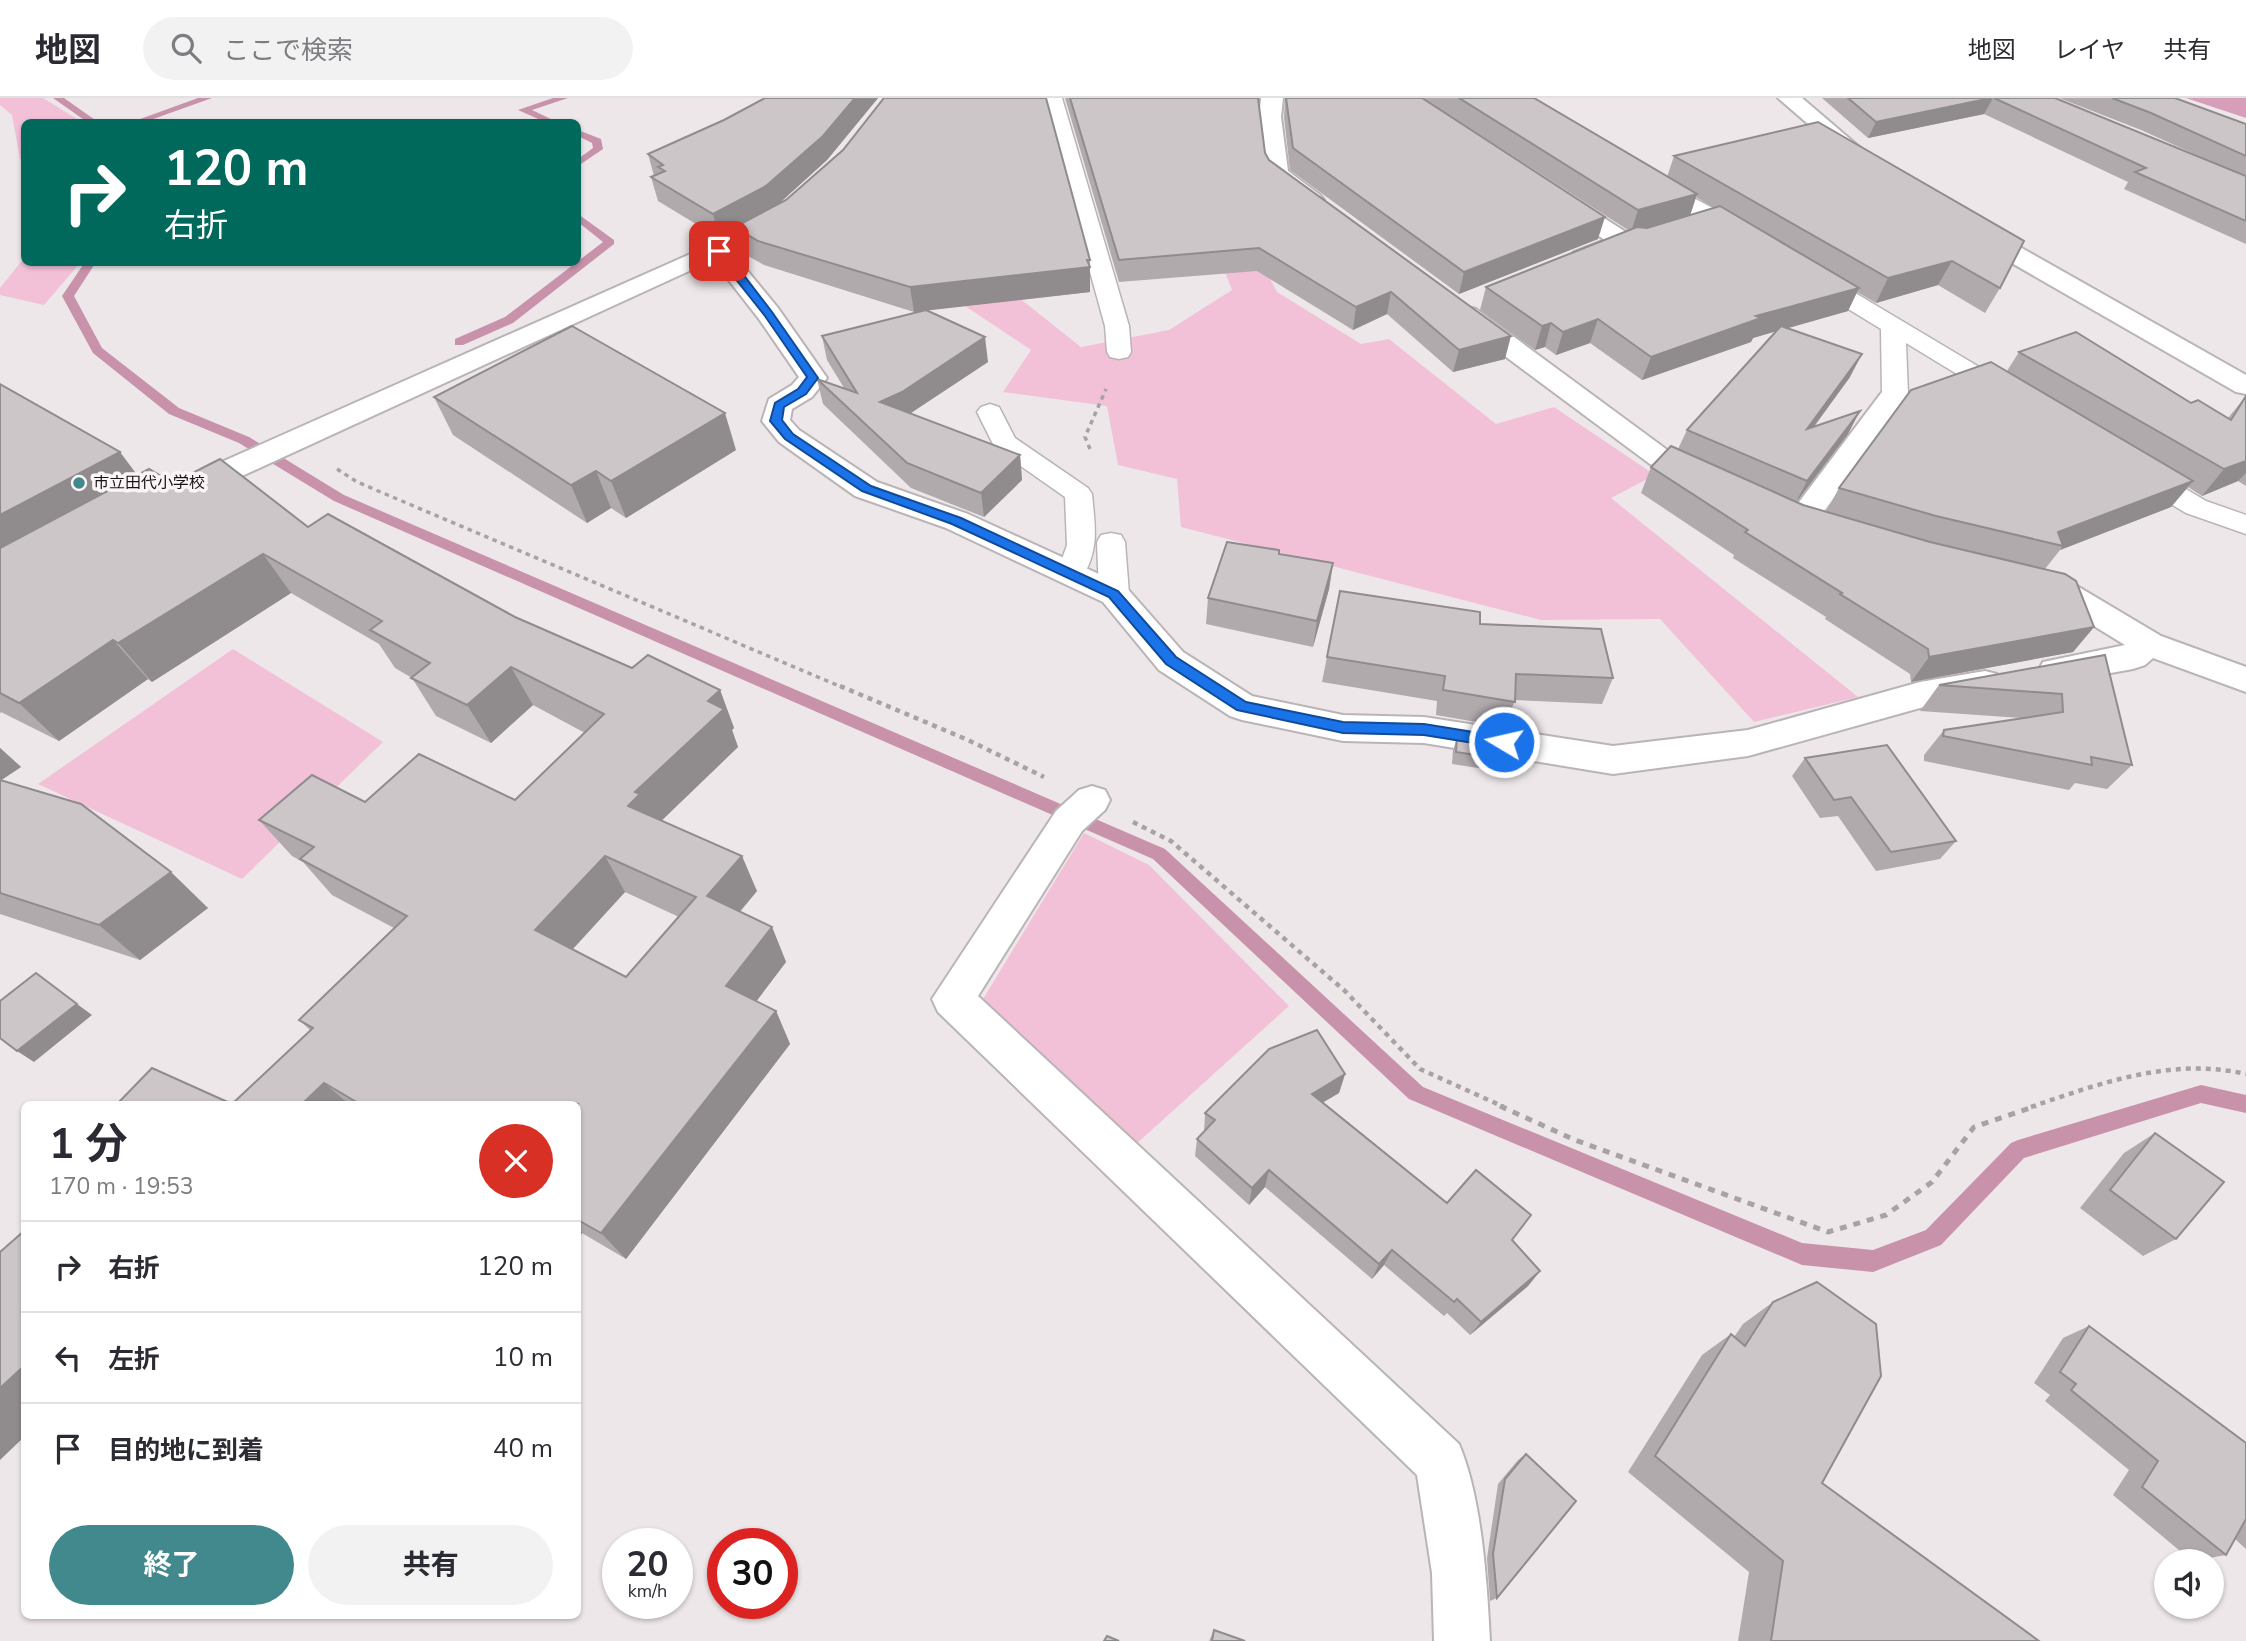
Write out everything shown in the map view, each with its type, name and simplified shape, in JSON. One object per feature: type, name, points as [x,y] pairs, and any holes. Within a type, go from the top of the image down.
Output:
[{"type":"street","points":[[1272,98],[1270,117],[1277,174],[1333,215]]},
{"type":"street","points":[[1789,98],[1874,169]]},
{"type":"street","points":[[1542,188],[1623,241]]},
{"type":"street","points":[[1951,218],[2246,386]]},
{"type":"street","points":[[163,501],[292,440],[719,251],[760,228]]},
{"type":"street","points":[[1559,267],[1623,241]]},
{"type":"street","points":[[719,251],[769,314],[813,378],[802,391],[779,405],[776,421],[789,436],[866,489],[957,521],[1114,594],[1171,661],[1242,706],[1343,727],[1424,730],[1613,760],[1748,743],[1920,695],[2133,657],[2149,644]]},
{"type":"street","points":[[1461,301],[1660,458],[1730,489]]},
{"type":"street","points":[[1802,520],[1895,394]]},
{"type":"street","points":[[2019,578],[2056,588],[2149,644],[2246,680]]},
{"type":"street","points":[[1081,811],[953,999],[1441,1462],[1458,1573],[1462,1641]]},
{"type":"lane","points":[[1052,98],[1117,326],[1119,352]]},
{"type":"lane","points":[[1634,172],[1738,233]]},
{"type":"lane","points":[[1689,226],[1714,218]]},
{"type":"lane","points":[[1623,241],[1652,237]]},
{"type":"lane","points":[[1798,268],[2033,410]]},
{"type":"lane","points":[[1893,326],[1895,394]]},
{"type":"lane","points":[[990,412],[1004,442],[1078,494],[1082,541],[1078,564],[1071,573]]},
{"type":"lane","points":[[2115,458],[2196,507],[2246,525]]},
{"type":"lane","points":[[1111,542],[1114,594]]},
{"type":"path","points":[[1094,457],[1085,437],[1103,392],[1122,370],[1119,352]]},
{"type":"path","points":[[292,440],[357,482],[968,740],[1081,811],[1171,841],[1345,991],[1420,1069],[1575,1140],[1828,1232],[1886,1215],[1932,1182],[1974,1127],[2112,1079],[2167,1069],[2220,1068],[2246,1074]]},
{"type":"shaded area","points":[[0,98],[43,98],[77,119],[21,119],[21,160],[12,115],[0,105]]},
{"type":"shaded area","points":[[2186,98],[2246,98],[2246,118]]},
{"type":"shaded area","points":[[1249,237],[1277,292],[1361,344],[1389,339],[1496,424],[1554,407],[1655,475],[1611,498],[1858,697],[1754,722],[1660,619],[1541,620],[1181,527],[1177,479],[1118,465],[1107,406],[1003,392],[1031,350],[887,254],[966,256],[1081,347],[1169,330],[1232,290],[1212,238]]},
{"type":"shaded area","points":[[21,262],[21,266],[77,266],[44,305],[0,295],[0,288]]},
{"type":"shaded area","points":[[233,649],[383,742],[242,879],[38,784]]},
{"type":"shaded area","points":[[1084,833],[1149,865],[1289,1006],[1134,1146],[980,1004]]},
{"type":"building","points":[[765,98],[855,98],[823,136],[766,186],[713,214],[651,177],[665,171],[658,167],[663,165],[648,154],[724,120]]},
{"type":"building","points":[[884,98],[1046,98],[1090,267],[910,287],[758,241],[735,227],[786,200],[843,150]]},
{"type":"building","points":[[1070,98],[1258,98],[1265,153],[1269,160],[1511,336],[1459,350],[1391,292],[1356,307],[1259,248],[1119,260]]},
{"type":"building","points":[[1286,98],[1422,98],[1605,217],[1464,272],[1293,148]]},
{"type":"building","points":[[1459,98],[1534,98],[1697,194],[1638,210]]},
{"type":"building","points":[[1848,98],[1991,98],[1876,122]]},
{"type":"building","points":[[1994,98],[2055,98],[2246,176],[2246,221],[2135,172],[2146,168]]},
{"type":"building","points":[[2112,98],[2175,98],[2246,124],[2246,156],[2151,113]]},
{"type":"building","points":[[1818,122],[2024,241],[2000,288],[1952,261],[1888,278],[1674,156]]},
{"type":"building","points":[[1720,206],[1859,288],[1756,316],[1761,318],[1651,357],[1598,319],[1563,332],[1551,323],[1542,326],[1486,287],[1637,227],[1647,228]]},
{"type":"building","points":[[926,310],[985,337],[902,392],[880,402],[1020,455],[981,493],[907,463],[817,379],[857,393],[822,336]]},
{"type":"building","points":[[572,326],[725,413],[611,481],[596,471],[571,485],[434,397]]},
{"type":"building","points":[[1781,326],[1862,354],[1807,429],[1860,411],[1807,481],[1687,430]]},
{"type":"building","points":[[2076,332],[2191,403],[2198,400],[2231,420],[2246,396],[2246,461],[2224,469],[2019,352]]},
{"type":"building","points":[[1991,362],[2193,481],[2058,532],[2063,546],[1936,516],[1839,488],[1911,390]]},
{"type":"building","points":[[0,384],[120,452],[0,515]]},
{"type":"building","points":[[1671,446],[1803,505],[1930,542],[2065,574],[2076,581],[2094,627],[1929,657],[1928,649],[1745,532],[1748,530],[1651,467]]},
{"type":"building","points":[[220,459],[308,527],[328,514],[515,617],[632,668],[648,655],[720,690],[708,701],[724,709],[635,792],[640,794],[628,806],[742,856],[707,896],[772,927],[726,986],[776,1011],[601,1233],[581,1222],[581,1101],[355,1101],[324,1083],[305,1101],[235,1101],[313,1028],[299,1020],[407,916],[300,859],[314,847],[259,820],[312,775],[365,802],[419,754],[515,800],[604,714],[511,667],[467,705],[411,678],[430,663],[370,630],[382,621],[263,554],[118,643],[113,640],[19,703],[0,693],[0,548],[149,469],[173,483]],"holes":[[[605,856],[696,897],[626,977],[535,930]]]},
{"type":"building","points":[[1227,542],[1279,550],[1279,554],[1333,563],[1317,621],[1208,598]]},
{"type":"building","points":[[1340,591],[1480,612],[1480,624],[1601,629],[1613,678],[1516,674],[1515,702],[1443,690],[1445,676],[1327,657]]},
{"type":"building","points":[[2105,655],[2132,765],[2091,757],[2092,765],[1943,736],[1944,730],[2063,712],[2062,694],[1939,685]]},
{"type":"building","points":[[1457,738],[1509,746],[1508,760],[1456,752]]},
{"type":"building","points":[[1887,745],[1956,841],[1891,852],[1851,797],[1834,800],[1805,758]]},
{"type":"building","points":[[0,780],[81,804],[171,872],[99,925],[0,893]]},
{"type":"building","points":[[36,973],[77,1004],[17,1051],[0,1038],[0,1001]]},
{"type":"building","points":[[1317,1030],[1345,1074],[1312,1094],[1447,1203],[1476,1170],[1531,1215],[1512,1240],[1540,1271],[1481,1322],[1457,1299],[1454,1302],[1392,1250],[1379,1264],[1269,1170],[1252,1188],[1197,1139],[1215,1120],[1205,1113],[1269,1049]]},
{"type":"building","points":[[152,1068],[225,1101],[120,1101]]},
{"type":"building","points":[[2155,1133],[2224,1182],[2176,1239],[2110,1190]]},
{"type":"building","points":[[21,1234],[21,1369],[0,1388],[0,1252]]},
{"type":"building","points":[[1817,1282],[1876,1324],[1881,1376],[1822,1483],[2039,1641],[1771,1641],[1783,1561],[1655,1456],[1731,1334],[1745,1346],[1773,1302]]},
{"type":"building","points":[[2089,1326],[2246,1443],[2246,1519],[2226,1555],[2224,1549],[2219,1549],[2142,1487],[2158,1461],[2071,1390],[2076,1384],[2060,1372]]},
{"type":"building","points":[[1526,1454],[1576,1501],[1497,1598],[1493,1554],[1505,1479]]},
{"type":"building","points":[[1214,1630],[1245,1641],[1212,1641]]},
{"type":"building","points":[[1107,1636],[1119,1641],[1104,1641]]},
{"type":"waterway","points":[[58,98],[89,119]]},
{"type":"waterway","points":[[146,119],[207,98]]},
{"type":"waterway","points":[[545,119],[523,110],[563,98]]},
{"type":"waterway","points":[[581,134],[597,141],[598,149],[581,161]]},
{"type":"waterway","points":[[581,219],[610,242],[581,264]]},
{"type":"waterway","points":[[88,266],[68,296],[97,350],[174,411],[244,440],[339,498],[1159,854],[1416,1093],[1802,1254],[1873,1261],[1933,1238],[2018,1150],[2201,1094],[2246,1104]]},
{"type":"waterway","points":[[459,342],[509,320],[579,266]]},
{"type":"place","name":"市立田代小学校","points":[[79,483]]},
{"type":"route","points":[[719,251],[769,314],[813,378],[802,391],[779,405],[776,421],[789,436],[866,489],[957,521],[1114,594],[1171,661],[1242,706],[1343,727],[1424,730],[1504,742]]}]
